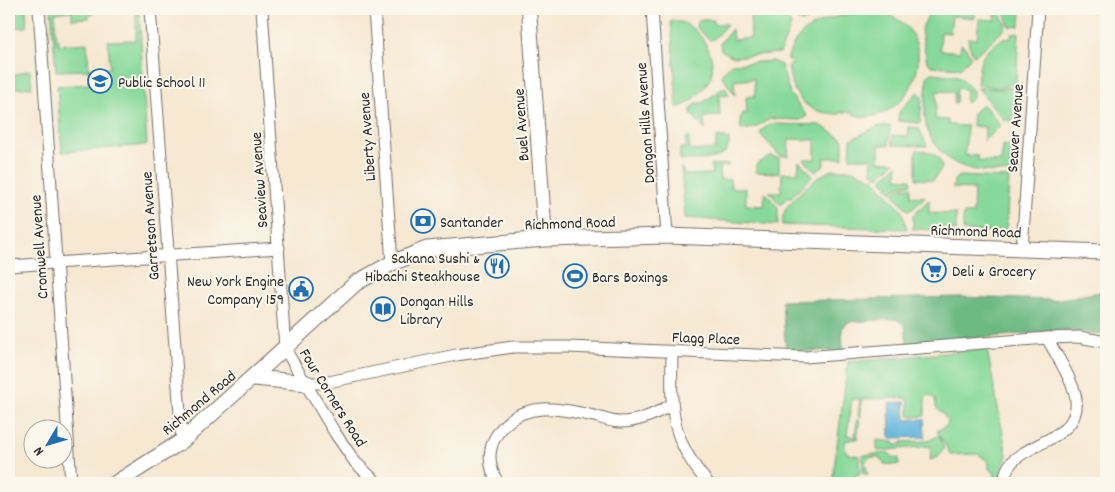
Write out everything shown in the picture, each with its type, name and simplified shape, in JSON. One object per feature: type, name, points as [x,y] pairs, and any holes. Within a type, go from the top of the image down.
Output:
[{"type":"main road","name":"Richmond Road","points":[[116,483],[182,441],[254,378],[356,283],[392,263],[427,249],[545,239],[667,236],[1106,252]]},
{"type":"main road","points":[[254,378],[307,383]]},
{"type":"street","name":"Cromwell Avenue","points":[[39,9],[71,483]]},
{"type":"street","name":"Garretson Avenue","points":[[150,9],[182,441]]},
{"type":"street","name":"Seaview Avenue","points":[[262,9],[285,349]]},
{"type":"street","name":"Liberty Avenue","points":[[374,9],[392,263]]},
{"type":"street","name":"Buel Avenue","points":[[529,9],[545,239]]},
{"type":"street","name":"Dongan Hills Avenue","points":[[652,9],[667,236]]},
{"type":"street","name":"Seaver Avenue","points":[[1022,250],[1038,9]]},
{"type":"street","points":[[9,266],[279,248]]},
{"type":"street","name":"Flagg Place","points":[[307,383],[324,383],[456,355],[514,347],[568,347],[672,353],[806,357],[1047,338],[1079,337],[1106,342]]},
{"type":"street","points":[[1005,483],[1006,471],[1012,461],[1056,436],[1073,414],[1076,403],[1075,392],[1047,338]]},
{"type":"street","name":"Four Corners Road","points":[[285,349],[307,383],[335,433],[355,462],[377,483]]},
{"type":"street","points":[[672,353],[671,406],[682,446],[708,483]]},
{"type":"street","points":[[498,483],[490,462],[492,443],[508,421],[525,412],[545,408],[560,408],[618,422],[644,418],[671,406]]},
{"type":"green space","points":[[9,9],[26,9],[27,27],[12,28],[12,22],[9,22]]},
{"type":"green space","name":"Public School 11","points":[[51,9],[93,9],[93,14],[89,15],[89,18],[72,19],[72,11],[55,13],[56,40],[59,40],[59,45],[87,43],[89,69],[110,68],[108,41],[136,40],[136,9],[139,9],[147,145],[62,152],[57,86],[89,84],[89,70],[56,71]]},
{"type":"green space","points":[[750,9],[783,9],[791,25],[780,53],[733,57],[721,50],[720,43],[732,29],[733,40],[751,38]]},
{"type":"green space","points":[[789,9],[827,9],[826,13],[802,22],[795,19]]},
{"type":"green space","points":[[931,9],[975,9],[975,18],[952,16],[950,33],[941,32],[940,50],[960,52],[961,44],[966,48],[971,57],[960,68],[932,66],[927,62],[921,30]]},
{"type":"green space","points":[[996,9],[1006,24],[1005,29],[974,56],[968,38],[977,39],[979,19],[995,20]]},
{"type":"green space","points":[[1002,9],[1021,9],[1020,26],[1010,27]]},
{"type":"green space","points":[[867,12],[891,16],[907,27],[916,43],[918,61],[914,80],[904,97],[889,110],[868,117],[854,115],[854,113],[829,113],[811,108],[798,96],[793,87],[788,65],[792,65],[792,60],[787,60],[792,47],[799,37],[818,23],[842,16]]},
{"type":"green space","points":[[699,20],[713,20],[713,24],[727,24],[714,39],[710,40],[697,28],[696,24]]},
{"type":"green space","points":[[671,21],[689,26],[703,40],[711,58],[712,68],[711,77],[701,92],[687,104],[677,107]]},
{"type":"green space","points":[[1019,33],[1016,83],[998,88],[977,85],[980,63],[985,53],[1005,37],[1006,39],[1012,37],[1011,34]]},
{"type":"green space","points":[[772,61],[781,65],[790,94],[807,116],[801,120],[770,119],[754,128],[741,130],[740,119],[743,113],[747,113],[746,97],[755,96],[754,79],[734,81],[735,95],[721,75],[731,64]]},
{"type":"green space","points":[[30,70],[32,87],[9,89],[9,76]]},
{"type":"green space","points":[[932,73],[959,76],[974,92],[972,94],[974,97],[967,103],[965,99],[966,89],[957,88],[956,103],[954,104],[954,92],[937,91],[935,119],[948,120],[948,125],[967,126],[965,155],[978,156],[978,161],[1001,162],[1003,145],[1011,146],[1010,173],[969,168],[960,165],[943,154],[929,133],[925,119],[927,77]]},
{"type":"green space","points":[[725,87],[729,95],[719,96],[720,116],[704,117],[705,130],[691,113],[691,109],[696,103],[702,103]]},
{"type":"green space","points":[[1016,87],[1013,121],[1004,120],[978,88],[998,89]]},
{"type":"green space","points":[[917,92],[922,96],[920,123],[898,121],[899,112]]},
{"type":"green space","points":[[983,104],[1001,125],[984,141],[985,127],[972,126],[973,113]]},
{"type":"green space","points":[[771,124],[820,125],[843,139],[843,158],[824,158],[824,165],[815,172],[804,159],[815,159],[815,140],[789,139],[788,156],[780,156],[760,134],[764,128]]},
{"type":"green space","points":[[879,126],[890,126],[889,145],[879,145],[879,161],[895,162],[878,177],[872,172],[871,158],[850,158],[851,139]]},
{"type":"green space","points":[[909,127],[919,128],[927,146],[892,145],[892,135],[908,136]]},
{"type":"green space","points":[[689,137],[690,151],[716,149],[716,138],[725,137],[726,140],[729,139],[728,147],[725,153],[712,158],[680,160],[680,148],[686,148],[686,138]]},
{"type":"green space","points":[[916,150],[930,152],[939,159],[942,168],[933,180],[916,179]]},
{"type":"green space","points":[[770,156],[779,158],[779,173],[755,172],[757,164]]},
{"type":"green space","points":[[799,161],[813,176],[789,199],[787,197],[781,205],[769,192],[781,192],[782,173],[798,173]]},
{"type":"green space","points":[[728,164],[729,166],[719,167],[720,180],[730,179],[731,188],[746,188],[746,205],[764,206],[765,193],[778,207],[778,225],[685,218],[681,167],[685,175],[712,174],[711,165]]},
{"type":"green space","points":[[898,164],[897,178],[911,179],[911,184],[901,185],[892,192],[887,187],[888,185],[881,180]]},
{"type":"green space","points":[[832,170],[853,170],[874,179],[902,211],[907,229],[782,225],[783,214],[791,202],[812,182]]},
{"type":"green space","points":[[959,176],[1009,178],[1006,232],[963,231],[963,214],[973,214],[974,189],[953,188],[954,180]]},
{"type":"green space","points":[[902,187],[911,187],[911,196],[926,197],[911,210],[908,210],[893,194]]},
{"type":"green space","points":[[929,200],[929,213],[956,214],[956,231],[913,229],[913,215]]},
{"type":"green space","points":[[1106,291],[1106,335],[1064,330],[907,345],[905,325],[896,319],[849,322],[842,328],[843,350],[786,352],[782,301],[958,297],[1054,300]]},
{"type":"green space","points":[[987,349],[1007,456],[1002,469],[1002,483],[994,483],[995,473],[989,469],[989,462],[978,454],[951,455],[937,431],[947,425],[948,420],[936,407],[935,399],[929,395],[925,399],[925,416],[912,417],[909,415],[909,402],[906,398],[861,399],[861,417],[858,416],[860,399],[852,399],[847,435],[855,437],[857,419],[860,421],[857,439],[845,441],[846,453],[859,456],[860,475],[855,475],[855,481],[832,483],[848,362]]},
{"type":"green space","points":[[939,435],[944,449],[938,457],[930,460],[931,446],[878,451],[877,449],[877,440],[894,442],[895,445],[902,444],[902,442],[928,441]]},
{"type":"green space","points":[[889,453],[893,457],[899,458],[899,465],[884,464],[879,457],[870,457],[865,462],[868,474],[863,474],[862,455]]},
{"type":"water","points":[[905,402],[906,420],[924,419],[925,437],[890,438],[889,403]]},
{"type":"place","name":"Public School 11","points":[[100,81]]},
{"type":"place","name":"Santander","points":[[423,221]]},
{"type":"place","name":"Sakana Sushi & Hibachi Steakhouse","points":[[497,266]]},
{"type":"place","name":"Deli & Grocery","points":[[934,270]]},
{"type":"place","name":"Bars Boxings","points":[[575,276]]},
{"type":"place","name":"New York Engine Company 159","points":[[301,289]]},
{"type":"place","name":"Dongan Hills Library","points":[[383,309]]}]
